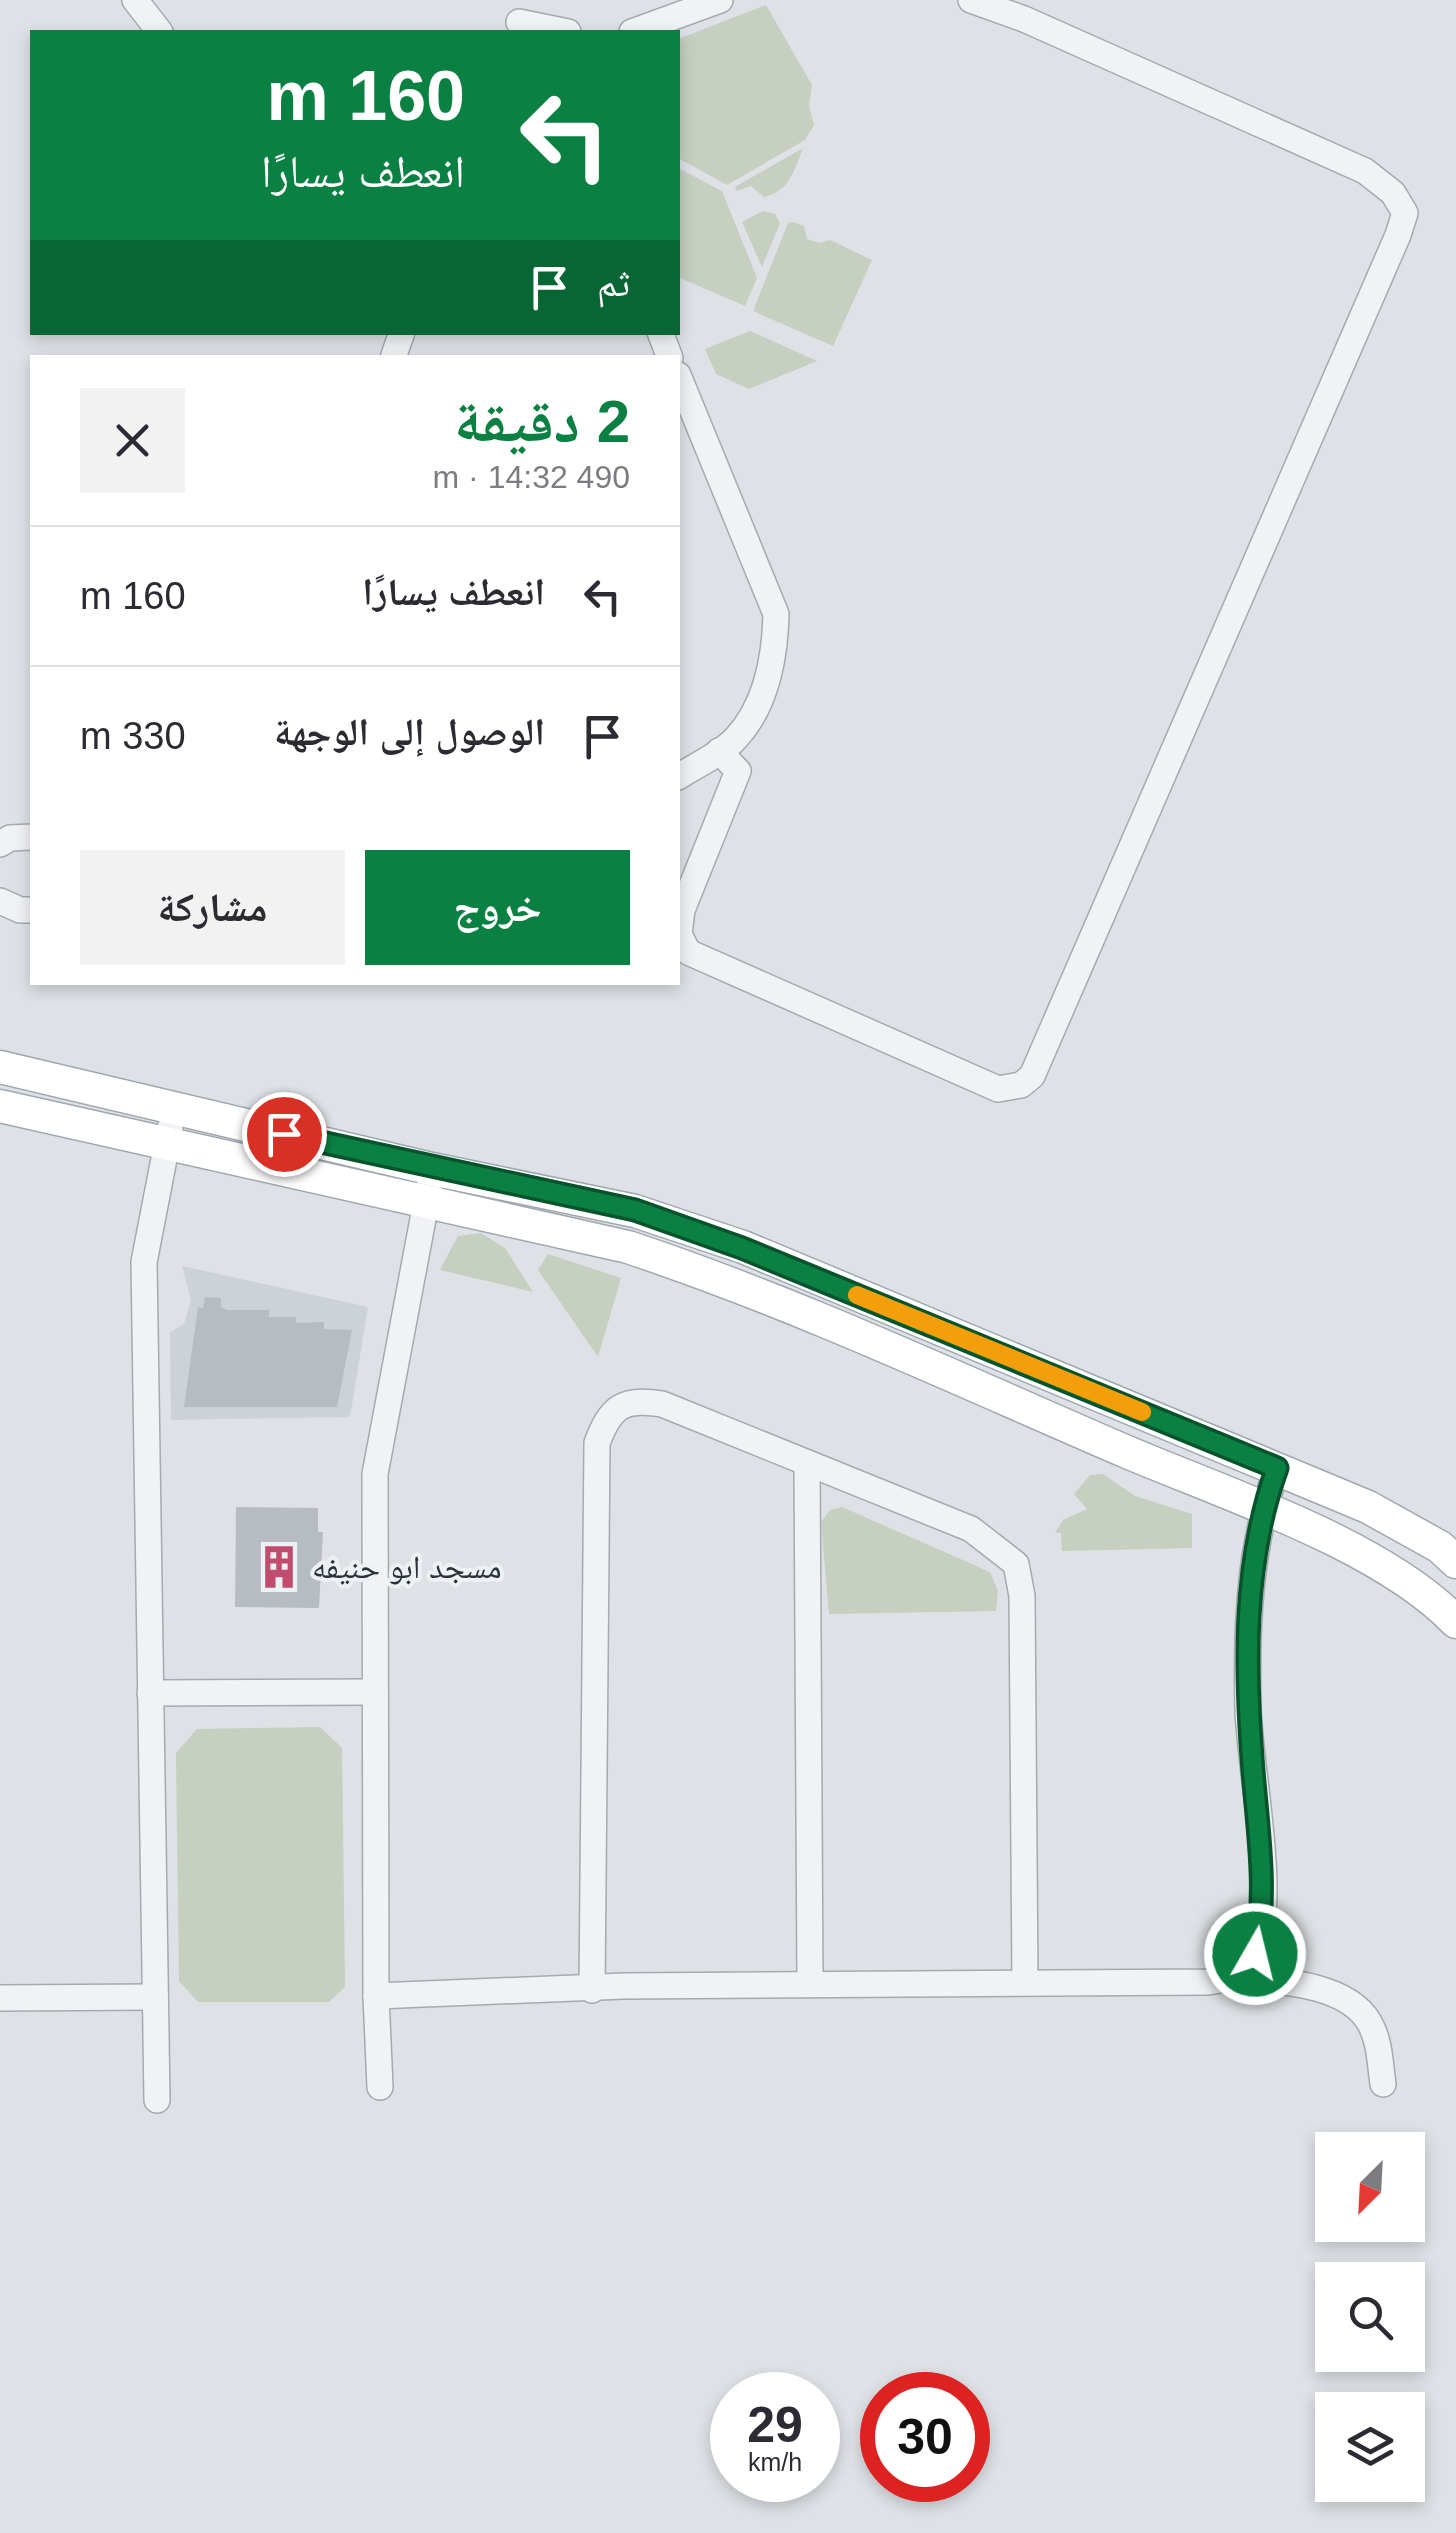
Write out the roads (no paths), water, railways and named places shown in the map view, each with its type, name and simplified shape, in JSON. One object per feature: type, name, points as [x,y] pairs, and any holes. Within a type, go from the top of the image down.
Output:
[{"type":"main road","points":[[0,1067],[173,1108],[429,1184],[730,1281],[1356,1554],[1431,1596],[1456,1622]]},
{"type":"main road","points":[[0,1106],[168,1143],[429,1184],[635,1210],[742,1248],[1368,1506],[1440,1547],[1456,1562]]},
{"type":"street","points":[[135,0],[158,30]]},
{"type":"street","points":[[638,30],[720,0]]},
{"type":"street","points":[[680,936],[688,952],[998,1089],[1020,1085],[1032,1076],[1405,213],[1393,193],[1365,171],[1024,19],[971,0]]},
{"type":"street","points":[[519,14],[563,30]]},
{"type":"street","points":[[680,381],[776,614],[775,653],[763,694],[736,739],[680,776]]},
{"type":"street","points":[[680,926],[682,910],[738,771],[718,750]]},
{"type":"street","points":[[0,844],[10,838],[30,837]]},
{"type":"street","points":[[0,901],[30,910]]},
{"type":"street","points":[[157,2100],[144,1262],[173,1108]]},
{"type":"street","points":[[380,2087],[373,1692],[375,1474],[429,1184]]},
{"type":"street","points":[[592,1990],[597,1443],[604,1424],[618,1408],[636,1400],[662,1404],[972,1529],[1016,1564],[1022,1596],[1025,1982]]},
{"type":"street","points":[[807,1463],[810,1984]]},
{"type":"street","points":[[1238,1977],[1255,1954],[1262,1882],[1248,1710],[1250,1580],[1262,1510],[1277,1468]]},
{"type":"street","points":[[150,1694],[373,1692]]},
{"type":"street","points":[[376,1996],[810,1984],[1208,1982],[1238,1977],[1283,1981],[1350,2002],[1368,2020],[1376,2038],[1383,2084]]},
{"type":"street","points":[[0,1998],[155,1996]]},
{"type":"place","name":"مسجد ابو حنيفه","points":[[279,1567]]}]
